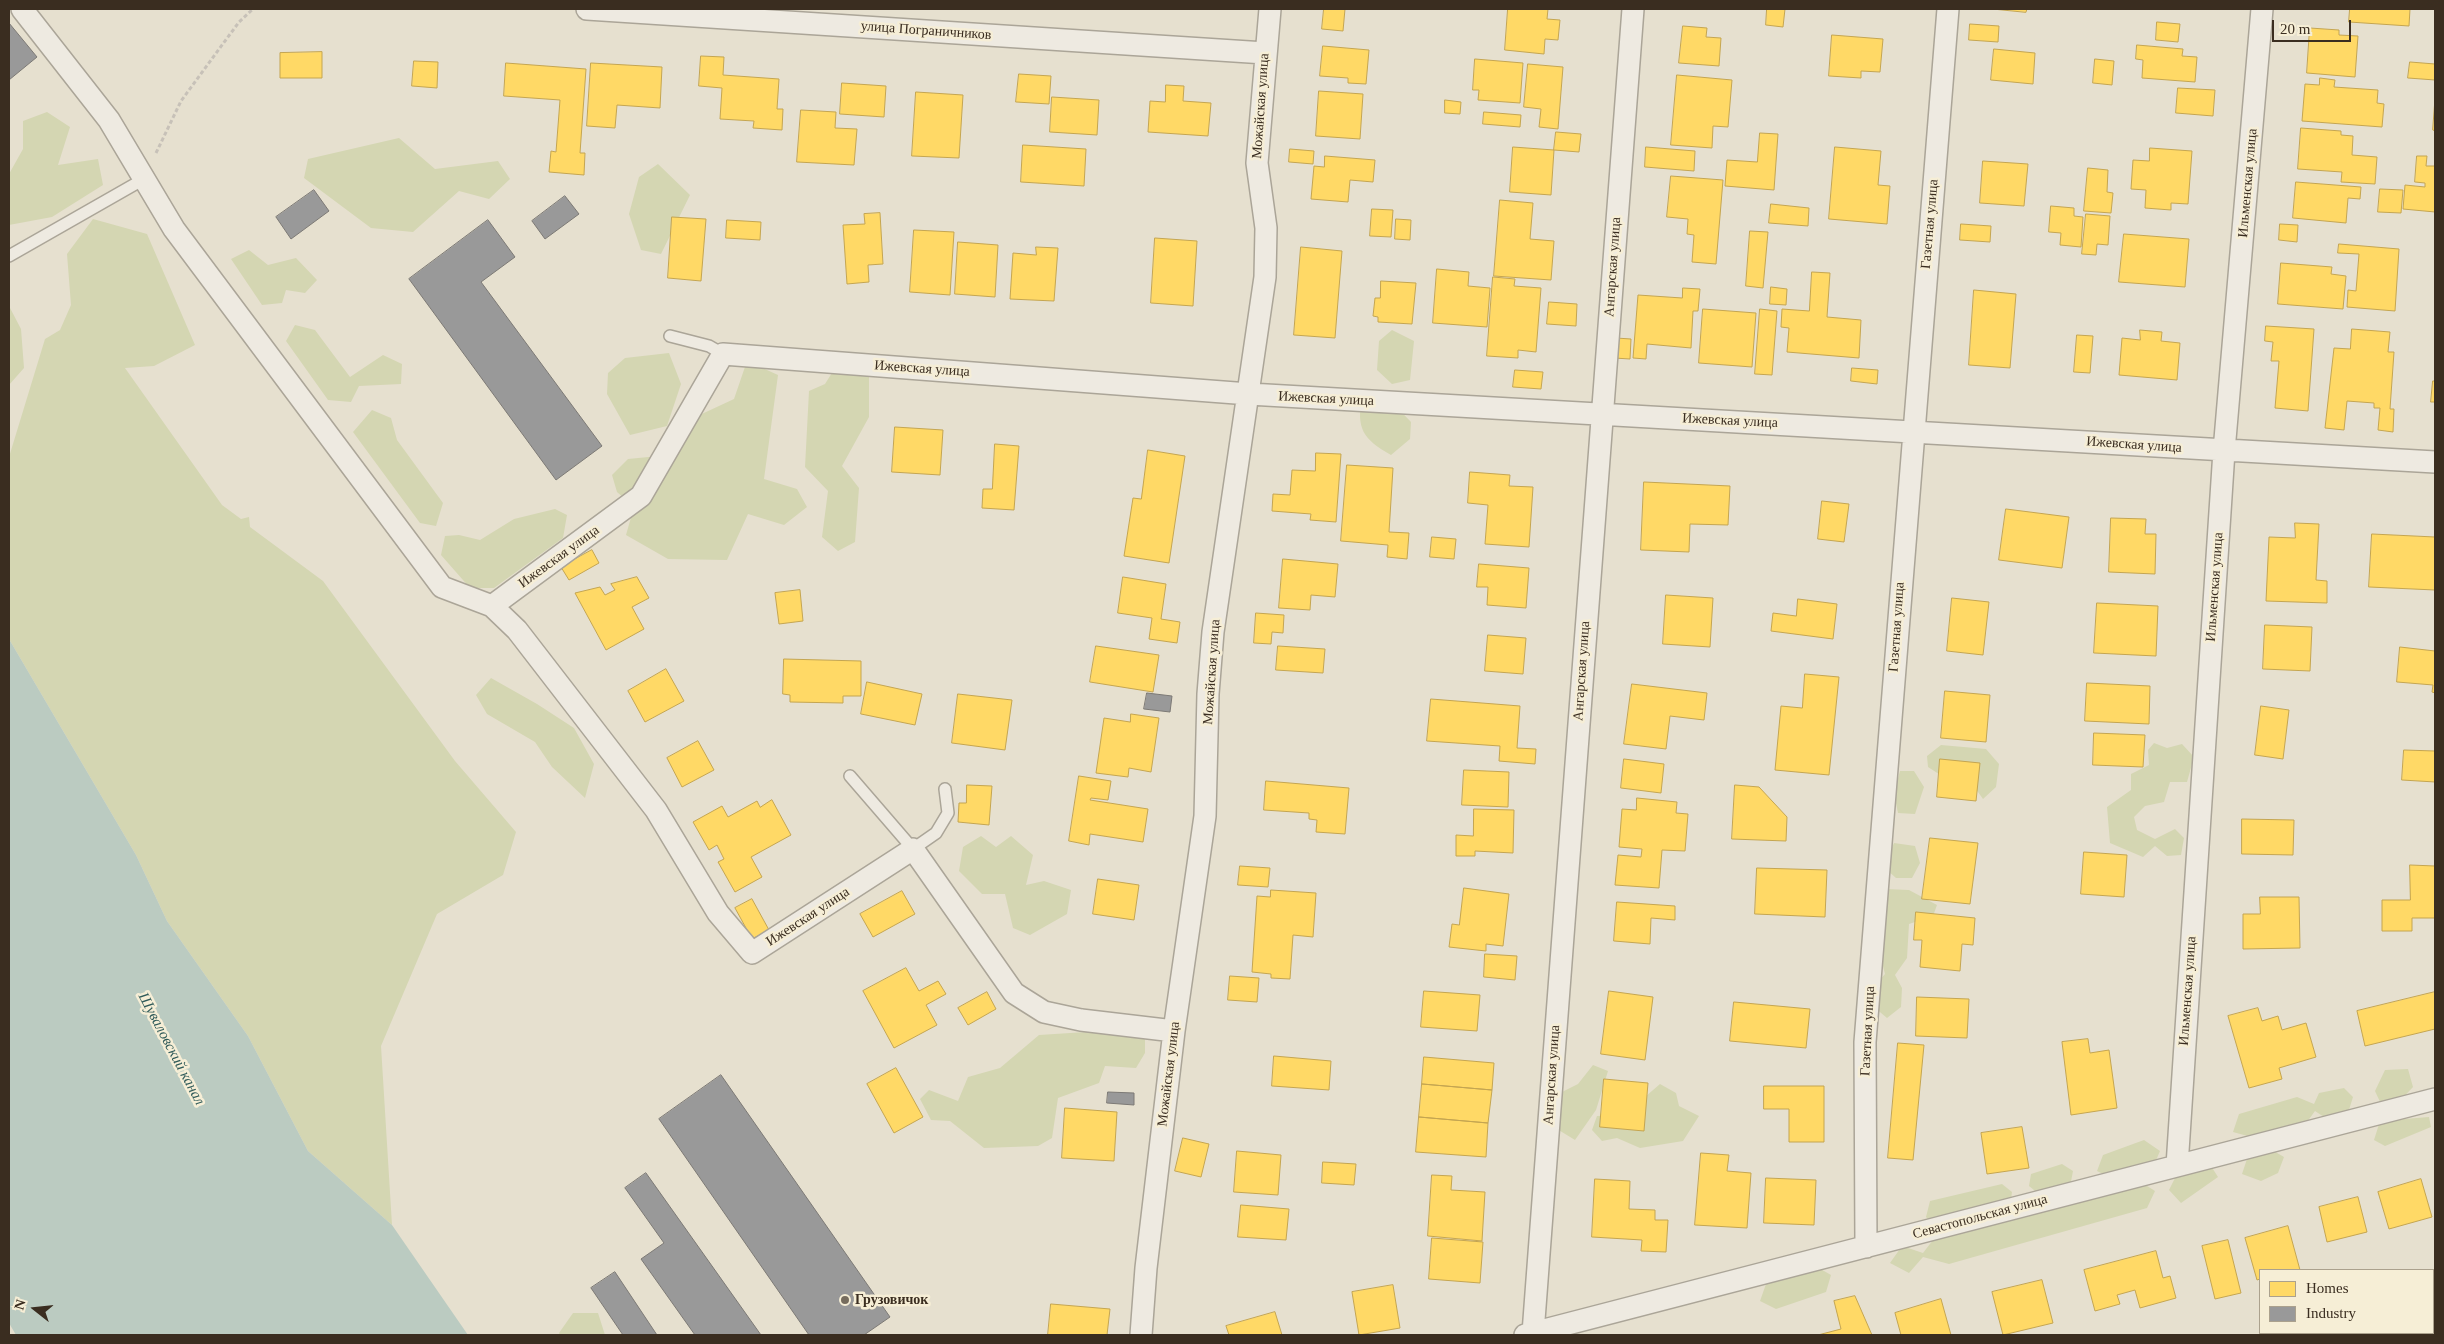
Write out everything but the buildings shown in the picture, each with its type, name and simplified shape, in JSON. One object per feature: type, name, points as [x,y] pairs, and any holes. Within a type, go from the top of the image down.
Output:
[{"type":"street","points":[[22,9],[109,120],[174,228],[442,587],[492,606]]},
{"type":"street","name":"улица Пограничников","points":[[587,9],[1265,53]]},
{"type":"street","name":"Можайская улица","points":[[1141,1335],[1146,1268],[1174,1031],[1205,816],[1208,694],[1213,632],[1265,277],[1266,228],[1257,163],[1270,9]]},
{"type":"street","name":"Ангарская улица","points":[[1529,1334],[1633,9]]},
{"type":"street","name":"Газетная улица","points":[[1866,1247],[1865,1042],[1948,9]]},
{"type":"street","name":"Ильменская улица","points":[[2177,1166],[2224,451],[2262,9]]},
{"type":"street","name":"Ижевская улица","points":[[913,849],[752,953],[718,912],[656,810],[517,630],[492,606],[641,496],[723,354],[1249,394],[2435,462]]},
{"type":"street","points":[[913,849],[1014,993],[1044,1012],[1081,1020],[1174,1031]]},
{"type":"street","name":"Севастопольская улица","points":[[1529,1334],[2435,1099]]},
{"type":"lane","points":[[9,256],[144,179]]},
{"type":"lane","points":[[670,336],[709,346],[723,354]]},
{"type":"lane","points":[[850,776],[913,849],[936,833],[948,813],[945,790]]},
{"type":"path","points":[[144,179],[181,101],[239,22],[253,9]]},
{"type":"green space","points":[[47,112],[70,127],[58,165],[98,159],[103,185],[52,217],[9,225],[9,174],[23,149],[23,121]]},
{"type":"green space","points":[[399,138],[435,169],[498,161],[510,179],[489,199],[459,191],[413,232],[371,228],[304,178],[308,159]]},
{"type":"green space","points":[[658,164],[690,195],[661,254],[641,250],[629,214],[639,177]]},
{"type":"green space","points":[[93,219],[147,234],[195,345],[154,366],[125,368],[222,505],[241,519],[249,517],[250,527],[323,581],[455,761],[516,832],[503,875],[437,914],[381,1046],[392,1225],[308,1151],[248,1036],[167,921],[136,855],[9,639],[9,457],[45,339],[60,330],[71,305],[67,254]]},
{"type":"green space","points":[[249,250],[268,265],[296,258],[317,280],[305,293],[286,290],[282,303],[262,305],[231,259]]},
{"type":"green space","points":[[9,306],[21,329],[24,368],[9,385]]},
{"type":"green space","points":[[295,325],[315,330],[350,377],[383,355],[402,364],[401,384],[359,386],[351,402],[328,400],[286,341]]},
{"type":"green space","points":[[1392,330],[1414,341],[1410,380],[1392,384],[1377,370],[1379,341]]},
{"type":"green space","points":[[669,353],[681,384],[667,426],[630,435],[607,394],[608,373],[625,358]]},
{"type":"green space","points":[[747,361],[778,375],[764,479],[797,489],[807,507],[784,525],[748,514],[727,560],[668,559],[626,535],[634,507],[617,492],[612,475],[628,459],[669,455],[691,419],[734,399]]},
{"type":"green space","points":[[835,368],[869,376],[869,417],[842,466],[859,488],[855,542],[838,551],[822,537],[828,491],[805,467],[809,391],[825,384]]},
{"type":"green space","points":[[1384,394],[1411,422],[1410,439],[1391,455],[1368,438],[1361,425],[1360,417],[1362,396]]},
{"type":"green space","points":[[372,410],[391,418],[397,440],[443,503],[436,526],[420,523],[353,432]]},
{"type":"green space","points":[[555,509],[567,515],[563,538],[494,588],[470,588],[441,555],[445,536],[459,535],[480,540],[514,519]]},
{"type":"green space","points":[[491,678],[574,728],[594,764],[585,798],[552,767],[535,742],[487,714],[476,695]]},
{"type":"green space","points":[[2154,743],[2167,748],[2182,744],[2194,757],[2187,782],[2170,782],[2164,802],[2145,806],[2134,817],[2137,830],[2155,839],[2175,829],[2184,838],[2181,855],[2167,856],[2155,846],[2143,857],[2110,843],[2107,807],[2131,790],[2131,774],[2149,765],[2148,750]]},
{"type":"green space","points":[[1941,745],[1986,749],[1999,764],[1996,787],[1983,799],[1973,785],[1945,778],[1928,767],[1927,756]]},
{"type":"green space","points":[[1900,771],[1914,771],[1924,787],[1915,814],[1898,813],[1894,794]]},
{"type":"green space","points":[[981,836],[996,847],[1011,836],[1033,855],[1026,885],[1044,881],[1071,890],[1067,914],[1030,935],[1013,928],[1005,894],[982,894],[959,871],[963,847]]},
{"type":"green space","points":[[1894,843],[1915,846],[1920,863],[1912,878],[1896,878],[1887,870],[1888,856]]},
{"type":"green space","points":[[1886,889],[1909,890],[1937,905],[1933,916],[1909,924],[1907,958],[1895,975],[1902,988],[1901,1007],[1887,1018],[1874,1007],[1874,987],[1885,974],[1877,944]]},
{"type":"green space","points":[[1117,1030],[1145,1039],[1145,1053],[1136,1068],[1105,1066],[1099,1083],[1058,1098],[1052,1138],[1038,1146],[984,1148],[950,1121],[931,1120],[920,1099],[929,1090],[958,1101],[968,1077],[1000,1068],[1039,1035]]},
{"type":"green space","points":[[1593,1065],[1608,1071],[1596,1110],[1575,1140],[1557,1129],[1556,1095],[1578,1084]]},
{"type":"green space","points":[[2408,1069],[2413,1087],[2397,1104],[2381,1104],[2375,1091],[2385,1070]]},
{"type":"green space","points":[[1660,1084],[1676,1093],[1679,1106],[1699,1116],[1683,1141],[1640,1148],[1617,1138],[1602,1141],[1592,1130],[1597,1116],[1624,1115]]},
{"type":"green space","points":[[2344,1088],[2353,1097],[2348,1113],[2327,1119],[2315,1111],[2307,1122],[2251,1137],[2233,1132],[2239,1114],[2297,1097],[2314,1104],[2319,1093]]},
{"type":"green space","points":[[2429,1117],[2431,1127],[2385,1146],[2374,1140],[2380,1121]]},
{"type":"green space","points":[[2144,1140],[2160,1151],[2154,1165],[2109,1177],[2097,1171],[2103,1155]]},
{"type":"green space","points":[[2272,1150],[2284,1157],[2278,1173],[2261,1181],[2242,1174],[2247,1159]]},
{"type":"green space","points":[[2062,1164],[2073,1171],[2070,1187],[2040,1195],[2029,1186],[2031,1174]]},
{"type":"green space","points":[[2211,1166],[2218,1177],[2181,1203],[2169,1190],[2176,1176]]},
{"type":"green space","points":[[2002,1184],[2012,1192],[2010,1206],[1933,1225],[1926,1217],[1930,1201]]},
{"type":"green space","points":[[2144,1184],[2155,1191],[2147,1208],[1949,1264],[1923,1257],[1909,1273],[1890,1263],[1902,1246],[1923,1253],[1933,1240]]},
{"type":"green space","points":[[1817,1267],[1831,1275],[1826,1292],[1776,1309],[1760,1301],[1766,1284]]},
{"type":"green space","points":[[573,1313],[598,1313],[605,1335],[560,1335],[559,1333]]},
{"type":"water","name":"Шуваловский канал","points":[[9,639],[136,855],[167,921],[248,1036],[308,1151],[392,1225],[468,1335],[16,1335],[9,1323]]},
{"type":"place","name":"Грузовичок","points":[[845,1300]]}]
